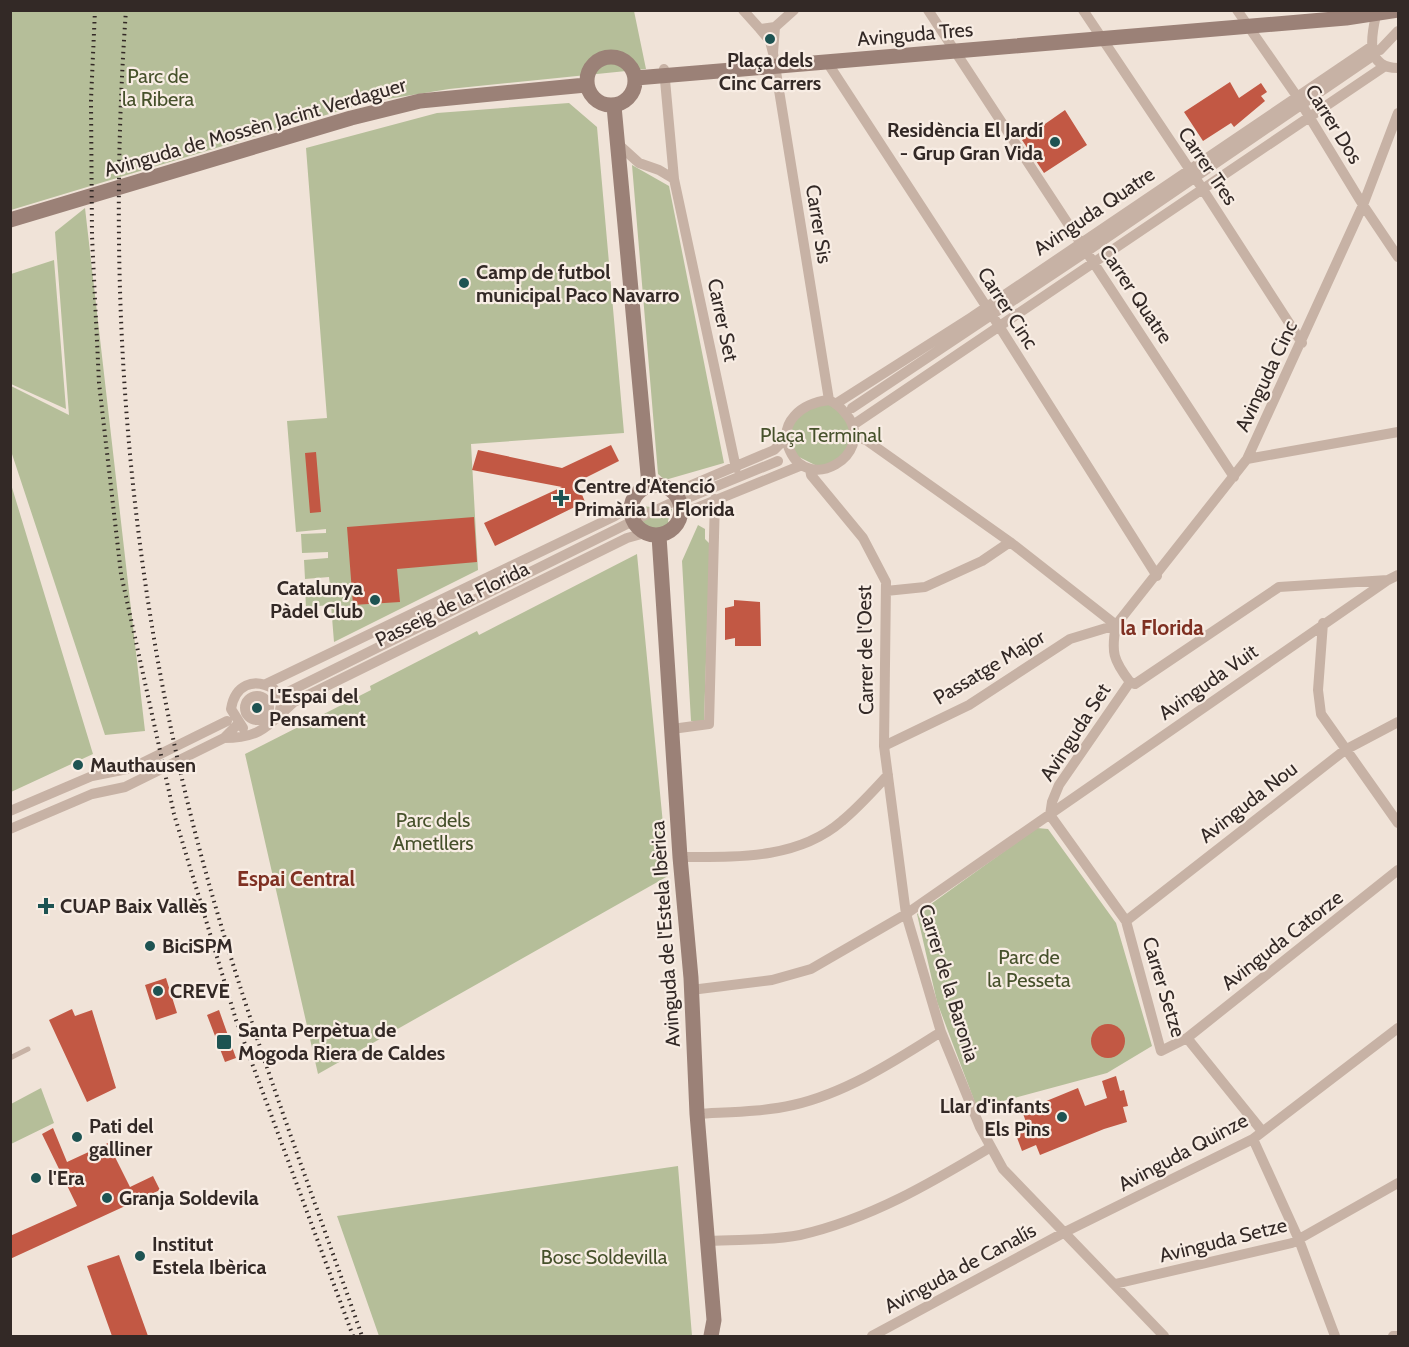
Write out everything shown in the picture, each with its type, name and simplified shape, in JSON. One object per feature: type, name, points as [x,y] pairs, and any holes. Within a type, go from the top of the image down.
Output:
[{"type":"main road","name":"Avinguda Tres","points":[[636,78],[775,60],[827,62],[1248,27],[1392,12]]},
{"type":"main road","points":[[616,56],[630,65],[636,78],[630,97],[614,106],[596,102],[586,85],[588,69],[600,58],[616,56]]},
{"type":"main road","name":"Avinguda de Mossèn Jacint Verdaguer","points":[[10,220],[340,121],[420,101],[480,93],[586,85]]},
{"type":"main road","points":[[614,106],[649,485]]},
{"type":"main road","points":[[649,485],[660,485],[678,502],[671,531],[652,534],[633,520],[640,490],[649,485]]},
{"type":"main road","name":"Avinguda de l'Estela Ibèrica","points":[[652,534],[672,729],[691,990],[697,1114],[715,1334]]},
{"type":"street","points":[[742,10],[770,41],[775,60]]},
{"type":"street","points":[[760,29],[775,27],[794,10]]},
{"type":"street","name":"Carrer Quatre","points":[[928,10],[1234,477]]},
{"type":"street","name":"Carrer Tres","points":[[1083,10],[1302,343]]},
{"type":"street","name":"Carrer Dos","points":[[1237,10],[1299,99],[1363,206],[1398,257]]},
{"type":"street","points":[[1392,12],[1374,55],[1385,66],[1398,68]]},
{"type":"street","points":[[775,27],[775,60]]},
{"type":"street","name":"Avinguda Quatre","points":[[852,408],[988,311],[1299,99],[1374,51],[1398,31]]},
{"type":"street","name":"Carrer Sis","points":[[775,60],[833,402]]},
{"type":"street","name":"Carrer Cinc","points":[[827,62],[999,326],[1156,576]]},
{"type":"street","points":[[853,425],[1309,115],[1385,66]]},
{"type":"street","name":"Carrer Set","points":[[664,73],[674,179],[736,468]]},
{"type":"street","name":"Avinguda Cinc","points":[[1116,625],[1247,459],[1363,206],[1398,113]]},
{"type":"street","points":[[618,144],[639,163],[659,170],[674,179]]},
{"type":"street","name":"Avinguda Quatre","points":[[833,402],[988,311]]},
{"type":"street","points":[[678,502],[715,499],[806,467],[825,470],[839,465],[851,451],[855,437],[853,425],[833,402],[805,405],[794,414],[789,423],[786,438],[790,453],[806,467]]},
{"type":"street","points":[[1247,459],[1398,432]]},
{"type":"street","points":[[855,437],[866,440],[1010,542],[1116,625],[1112,647],[1117,665],[1130,682]]},
{"type":"street","points":[[678,502],[736,468],[774,450],[786,438]]},
{"type":"street","points":[[678,502],[778,461]]},
{"type":"street","name":"Carrer de l'Oest","points":[[806,467],[862,538],[886,582],[884,746]]},
{"type":"street","points":[[672,729],[709,724],[715,499]]},
{"type":"street","name":"Passeig de la Florida","points":[[10,829],[92,794],[125,787],[224,738],[242,717],[246,703],[253,696],[261,696],[270,701],[269,710],[263,718],[242,717],[231,709],[238,690],[246,684],[266,684],[615,516],[678,502]]},
{"type":"street","name":"Passeig de la Florida","points":[[286,693],[629,522]]},
{"type":"street","name":"Passeig de la Florida","points":[[224,738],[242,738],[261,730],[274,723],[279,715],[305,696],[627,538],[652,534]]},
{"type":"street","points":[[886,591],[925,587],[982,561],[1010,542]]},
{"type":"street","name":"Avinguda Set","points":[[1050,815],[1052,802],[1059,785],[1130,682],[1135,684],[1279,587],[1388,580],[1398,575]]},
{"type":"street","name":"Avinguda Vuit","points":[[691,990],[772,980],[811,969],[906,914],[1388,580]]},
{"type":"street","points":[[1323,623],[1318,705],[1344,750],[1398,823]]},
{"type":"street","name":"Passatge Major","points":[[884,746],[969,705],[1070,639],[1116,625]]},
{"type":"street","points":[[266,684],[274,688],[279,696],[279,715]]},
{"type":"street","points":[[242,717],[247,730],[261,730]]},
{"type":"street","points":[[10,811],[92,776],[132,768],[227,721]]},
{"type":"street","name":"Avinguda Nou","points":[[1126,921],[1344,750],[1398,722]]},
{"type":"street","name":"Carrer de la Baronia","points":[[884,746],[906,914],[941,1032],[980,1127],[1003,1169],[1164,1336]]},
{"type":"street","points":[[680,857],[773,854],[814,839],[841,822],[888,775]]},
{"type":"street","name":"Carrer Setze","points":[[1050,815],[1126,921],[1161,1051],[1187,1038],[1262,1131]]},
{"type":"street","name":"Avinguda Catorze","points":[[1187,1038],[1398,870]]},
{"type":"street","name":"Avinguda Quinze","points":[[1065,1232],[1253,1138],[1398,1028]]},
{"type":"street","points":[[697,1114],[793,1105],[834,1092],[902,1057],[941,1032]]},
{"type":"street","points":[[1253,1138],[1299,1240],[1335,1336]]},
{"type":"street","points":[[709,1241],[798,1235],[832,1226],[909,1195],[991,1147]]},
{"type":"street","name":"Avinguda Setze","points":[[1114,1284],[1299,1240],[1398,1183]]},
{"type":"street","name":"Avinguda de Canalís","points":[[872,1336],[1065,1232]]},
{"type":"street","points":[[1393,1336],[1398,1336]]},
{"type":"lane","points":[[10,1058],[28,1049]]},
{"type":"green space","name":"Parc de la Ribera","points":[[10,11],[634,11],[646,69],[449,89],[369,102],[11,210]]},
{"type":"green space","name":"Camp de futbol municipal Paco Navarro","points":[[569,103],[597,127],[624,433],[471,444],[478,570],[334,642],[331,605],[306,607],[305,588],[330,586],[329,577],[305,579],[304,560],[328,558],[328,552],[302,553],[301,534],[326,533],[326,529],[296,532],[287,421],[327,418],[306,148],[437,113]]},
{"type":"green space","points":[[632,165],[669,186],[724,463],[665,480],[658,474]]},
{"type":"green space","points":[[85,208],[145,731],[105,735],[11,451],[11,386],[69,415],[55,232]]},
{"type":"green space","points":[[54,260],[66,409],[11,384],[11,274]]},
{"type":"green space","name":"Plaça Terminal","points":[[829,400],[853,425],[851,451],[825,470],[791,453],[790,429],[791,421],[799,412]]},
{"type":"green space","points":[[10,481],[93,754],[11,792],[10,792]]},
{"type":"green space","points":[[631,505],[672,509],[668,521],[671,531],[654,535],[643,532],[635,522]]},
{"type":"green space","points":[[698,525],[705,529],[705,539],[710,544],[704,721],[691,721],[682,561]]},
{"type":"green space","name":"Parc dels Ametllers","points":[[637,554],[668,876],[318,1074],[245,754],[371,690],[370,686],[477,631],[479,635]]},
{"type":"green space","name":"Parc de la Pesseta","points":[[1037,828],[1048,829],[1116,923],[1152,1046],[1107,1073],[977,1108],[937,1002],[917,914]]},
{"type":"green space","points":[[41,1088],[54,1123],[11,1144],[11,1104]]},
{"type":"green space","name":"Bosc Soldevilla","points":[[678,1166],[692,1336],[379,1336],[337,1216]]},
{"type":"building","points":[[1230,82],[1239,98],[1261,83],[1267,92],[1261,96],[1265,101],[1234,127],[1231,123],[1203,141],[1184,112]]},
{"type":"building","name":"Residència El Jardí - Grup Gran Vida","points":[[1065,110],[1087,145],[1044,173],[1022,140]]},
{"type":"building","name":"Centre d'Atenció Primària La Florida","points":[[611,445],[619,461],[577,482],[585,502],[495,546],[484,523],[562,487],[472,470],[478,450],[562,468]]},
{"type":"building","points":[[316,452],[321,512],[310,513],[305,453]]},
{"type":"building","points":[[474,517],[477,562],[397,569],[400,602],[353,605],[347,527]]},
{"type":"building","points":[[734,600],[760,602],[761,646],[735,646],[735,638],[725,640],[725,608],[734,606]]},
{"type":"building","points":[[166,978],[177,1013],[156,1020],[145,985]]},
{"type":"building","points":[[72,1009],[75,1016],[92,1010],[116,1088],[87,1102],[49,1020]]},
{"type":"building","name":"Santa Perpètua de Mogoda Riera de Caldes","points":[[219,1010],[236,1058],[225,1062],[207,1015]]},
{"type":"building","points":[[1108,1024],[1120,1029],[1125,1041],[1120,1053],[1108,1058],[1096,1053],[1091,1041],[1096,1029]]},
{"type":"building","name":"Llar d'infants Els Pins","points":[[1116,1076],[1120,1091],[1124,1090],[1128,1106],[1123,1107],[1127,1122],[1040,1155],[1036,1145],[1022,1151],[1016,1135],[1029,1130],[1022,1111],[1078,1088],[1085,1106],[1107,1098],[1102,1081]]},
{"type":"building","name":"Granja Soldevila","points":[[53,1128],[67,1162],[108,1143],[130,1187],[153,1176],[160,1190],[10,1259],[10,1236],[77,1206],[42,1134]]},
{"type":"building","points":[[119,1255],[148,1336],[112,1336],[87,1266]]},
{"type":"railway","points":[[95,10],[91,100],[92,236],[99,383],[121,574],[174,814],[236,1020],[353,1336]]},
{"type":"railway","points":[[126,10],[119,210],[126,410],[149,608],[166,706],[188,804],[225,939],[246,1006],[362,1336]]},
{"type":"place","name":"Plaça dels Cinc Carrers","points":[[770,39]]},
{"type":"place","name":"Residència El Jardí - Grup Gran Vida","points":[[1055,142]]},
{"type":"place","name":"Camp de futbol municipal Paco Navarro","points":[[464,283]]},
{"type":"place","name":"Centre d'Atenció Primària La Florida","points":[[561,498]]},
{"type":"place","name":"Catalunya Pàdel Club","points":[[375,600]]},
{"type":"place","name":"L'Espai del Pensament","points":[[257,708]]},
{"type":"place","name":"Mauthausen","points":[[78,765]]},
{"type":"place","name":"CUAP Baix Vallès","points":[[46,906]]},
{"type":"place","name":"BiciSPM","points":[[150,946]]},
{"type":"place","name":"CREVE","points":[[158,991]]},
{"type":"place","name":"Santa Perpètua de Mogoda Riera de Caldes","points":[[224,1042]]},
{"type":"place","name":"Llar d'infants Els Pins","points":[[1062,1117]]},
{"type":"place","name":"Pati del galliner","points":[[77,1137]]},
{"type":"place","name":"l'Era","points":[[36,1178]]},
{"type":"place","name":"Granja Soldevila","points":[[107,1198]]},
{"type":"place","name":"Institut Estela Ibèrica","points":[[140,1256]]},
{"type":"district","name":"la Florida","points":[[1162,627]]},
{"type":"district","name":"Espai Central","points":[[296,878]]}]
